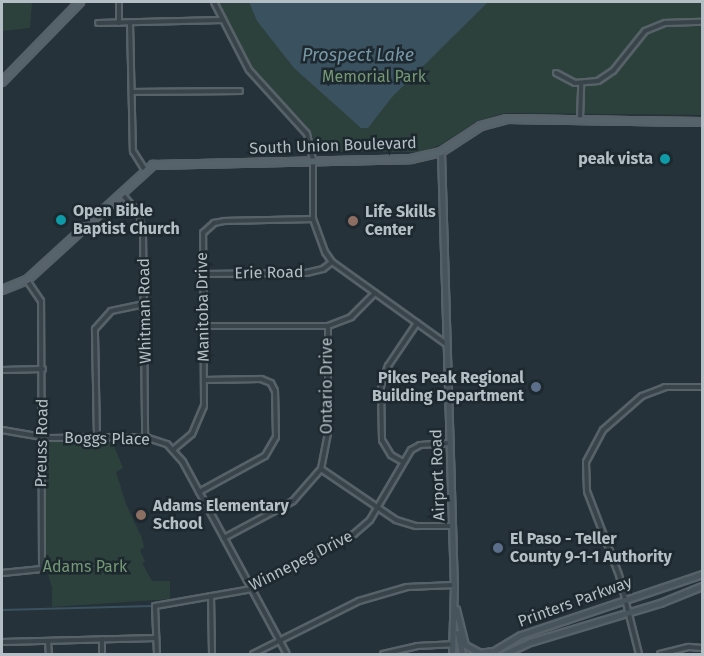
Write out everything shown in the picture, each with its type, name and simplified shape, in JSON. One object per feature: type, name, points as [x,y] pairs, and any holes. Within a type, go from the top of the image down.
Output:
[{"type":"main road","points":[[2,82],[80,2]]},
{"type":"main road","name":"South Union Boulevard","points":[[2,290],[27,280],[145,170],[167,163],[411,159],[441,152],[481,126],[501,119],[702,122]]},
{"type":"main road","name":"Airport Road","points":[[441,152],[454,585],[453,649]]},
{"type":"main road","name":"Printers Parkway","points":[[454,598],[461,637],[468,648],[480,652],[491,652],[521,635],[702,574]]},
{"type":"main road","name":"Printers Parkway","points":[[504,654],[702,586]]},
{"type":"main road","points":[[458,616],[461,654]]},
{"type":"main road","points":[[453,649],[461,654]]},
{"type":"street","points":[[119,2],[119,22]]},
{"type":"street","points":[[214,2],[249,70],[307,134],[313,161],[313,219],[319,241],[332,262],[447,344]]},
{"type":"street","points":[[98,23],[223,20]]},
{"type":"street","points":[[556,73],[581,84],[606,77],[637,38],[653,27],[671,22],[702,22]]},
{"type":"street","points":[[130,23],[133,151],[145,170]]},
{"type":"street","points":[[580,119],[581,84]]},
{"type":"street","points":[[132,92],[240,91]]},
{"type":"street","name":"Whitman Road","points":[[121,192],[141,222],[146,437]]},
{"type":"street","name":"Manitoba Drive","points":[[174,449],[192,434],[201,418],[204,380],[203,233],[214,223],[313,219]]},
{"type":"street","name":"Erie Road","points":[[203,274],[306,273],[322,269],[332,262]]},
{"type":"street","name":"Preuss Road","points":[[2,573],[42,569],[41,301],[27,280]]},
{"type":"street","points":[[203,326],[328,326],[351,317],[375,293]]},
{"type":"street","points":[[97,438],[95,329],[111,311],[144,304]]},
{"type":"street","points":[[403,462],[391,455],[382,440],[381,386],[388,366],[417,323]]},
{"type":"street","name":"Ontario Drive","points":[[321,469],[328,433],[328,326]]},
{"type":"street","points":[[2,370],[43,369]]},
{"type":"street","points":[[199,492],[265,456],[276,437],[271,383],[261,379],[204,380]]},
{"type":"street","points":[[639,654],[626,599],[586,491],[588,456],[603,430],[642,396],[665,387],[702,387]]},
{"type":"street","name":"Boggs Place","points":[[2,430],[42,437],[146,437],[174,449]]},
{"type":"street","name":"Winnepeg Drive","points":[[157,654],[155,606],[251,589],[354,534],[377,508],[403,462],[420,445],[450,443]]},
{"type":"street","points":[[174,449],[286,654]]},
{"type":"street","points":[[224,538],[293,501],[321,469],[377,508],[405,524],[452,526]]},
{"type":"street","points":[[253,654],[344,606],[376,594],[407,588],[454,585]]},
{"type":"street","points":[[211,596],[213,654]]},
{"type":"street","points":[[2,642],[156,638]]},
{"type":"street","points":[[102,639],[102,654]]},
{"type":"street","points":[[48,641],[49,654]]},
{"type":"street","points":[[383,654],[417,646],[453,649]]},
{"type":"street","points":[[660,654],[688,647],[702,648]]},
{"type":"green space","points":[[2,2],[32,2],[30,28],[2,31]]},
{"type":"green space","name":"Memorial Park","points":[[218,2],[702,2],[702,115],[505,113],[477,121],[440,145],[420,152],[322,152],[304,123],[251,67]]},
{"type":"green space","name":"Adams Park","points":[[46,441],[112,441],[123,468],[116,472],[126,504],[142,538],[144,547],[140,550],[145,562],[142,563],[152,581],[170,581],[170,599],[52,607],[52,588],[46,567],[43,465]]},
{"type":"water","name":"Prospect Lake","points":[[249,2],[488,2],[392,97],[368,128],[361,128],[294,68],[257,21]]},
{"type":"waterway","points":[[2,610],[152,606]]},
{"type":"place","name":"peak vista","points":[[665,159]]},
{"type":"place","name":"Open Bible Baptist Church","points":[[61,220]]},
{"type":"place","name":"Life Skills Center","points":[[353,221]]},
{"type":"place","name":"Pikes Peak Regional Building Department","points":[[536,387]]},
{"type":"place","name":"Adams Elementary School","points":[[141,515]]},
{"type":"place","name":"El Paso - Teller County 9-1-1 Authority","points":[[498,548]]}]
